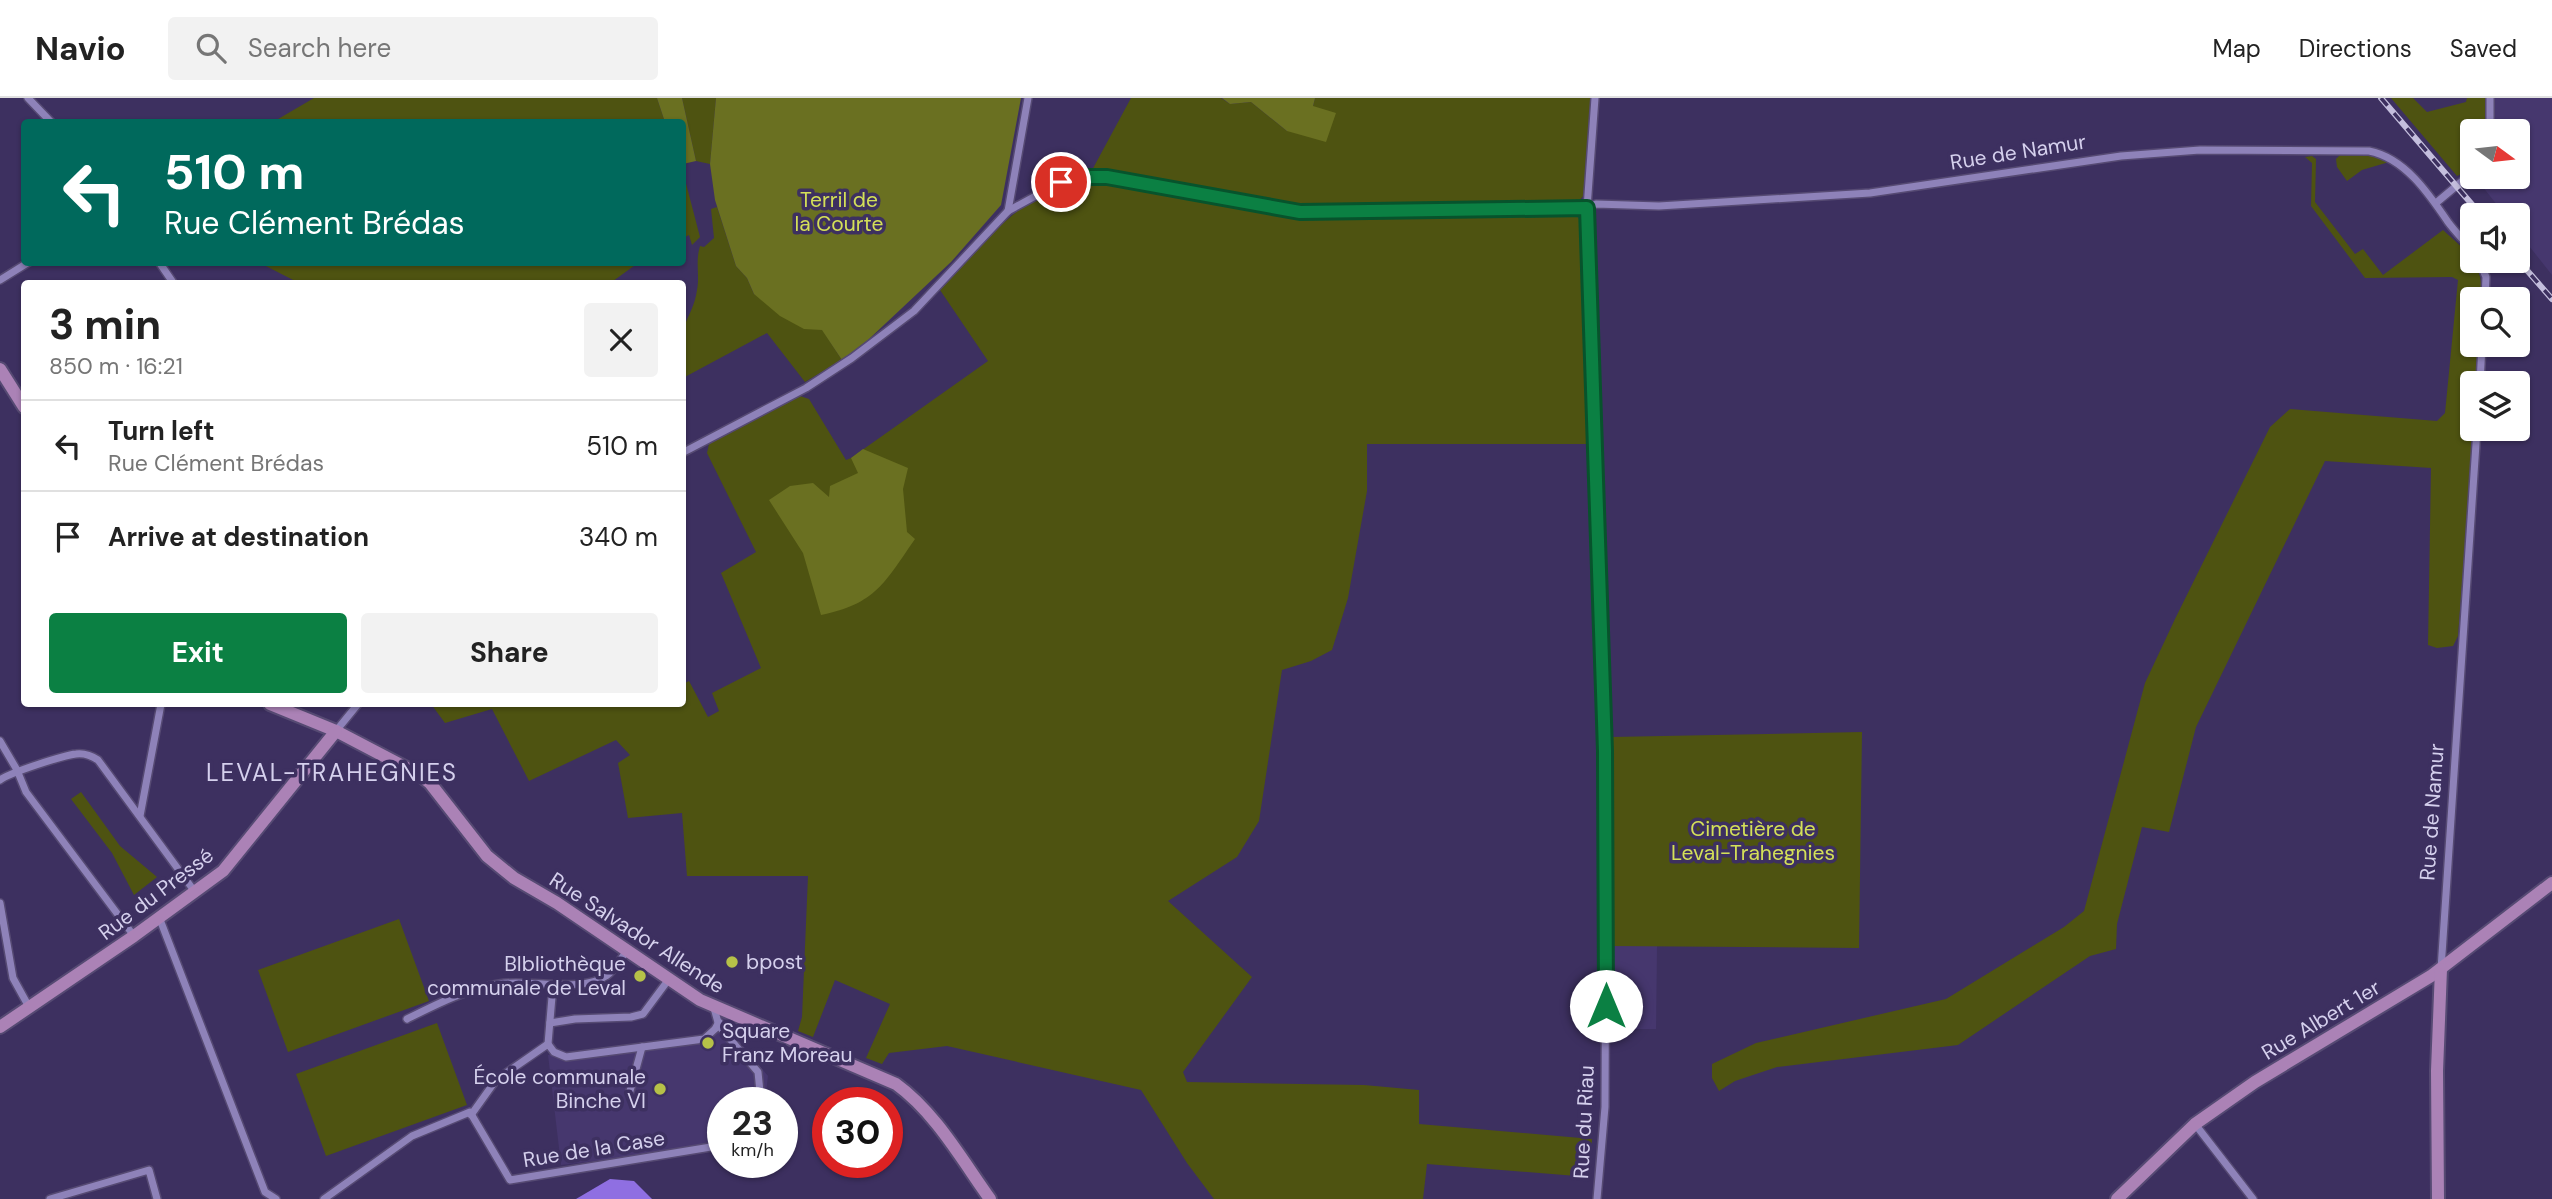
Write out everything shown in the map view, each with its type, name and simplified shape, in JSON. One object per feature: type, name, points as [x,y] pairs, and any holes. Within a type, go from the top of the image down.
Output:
[{"type":"street","points":[[28,98],[48,119]]},
{"type":"street","points":[[1008,211],[1028,98]]},
{"type":"street","name":"Rue du Riau","points":[[1595,98],[1587,208],[1605,778],[1605,1107],[1597,1199]]},
{"type":"street","points":[[2490,98],[2490,119]]},
{"type":"street","name":"Rue de Namur","points":[[686,451],[806,388],[852,358],[914,311],[1008,211],[1061,182],[1079,177],[1133,180],[1300,212],[1587,208],[1596,204],[1659,206],[1870,193],[2121,156],[2236,149],[2380,153],[2401,167],[2436,202],[2460,236]]},
{"type":"street","points":[[2436,202],[2460,183]]},
{"type":"street","points":[[0,280],[23,266]]},
{"type":"street","points":[[0,369],[21,402]]},
{"type":"street","name":"Rue de Namur","points":[[2438,1199],[2437,1071],[2441,969],[2476,441]]},
{"type":"street","points":[[141,816],[160,707]]},
{"type":"street","name":"Rue Salvador Allende","points":[[277,707],[336,731],[420,775],[446,802],[487,856],[514,878],[714,1008],[896,1084],[913,1096],[928,1113],[990,1199]]},
{"type":"street","points":[[336,731],[356,707]]},
{"type":"street","name":"Rue du Pressé","points":[[0,1027],[134,936],[223,871],[336,731]]},
{"type":"street","points":[[0,741],[26,792],[134,936]]},
{"type":"street","points":[[0,780],[17,770],[75,754],[91,755],[98,760],[141,816],[195,892]]},
{"type":"street","name":"Rue Albert 1er","points":[[2118,1199],[2195,1124],[2255,1082],[2441,969],[2552,883]]},
{"type":"street","points":[[0,903],[13,978],[29,1007]]},
{"type":"street","points":[[159,916],[265,1192],[276,1199]]},
{"type":"street","points":[[407,1020],[468,991],[519,982],[553,985],[595,981],[607,976],[627,950]]},
{"type":"street","points":[[550,1023],[643,1014],[669,979]]},
{"type":"street","points":[[553,985],[548,1044],[554,1052],[566,1056],[704,1039],[719,1022]]},
{"type":"street","points":[[714,1008],[719,1026],[758,1072],[760,1087]]},
{"type":"street","points":[[324,1199],[412,1136],[470,1112],[471,1115],[496,1080],[548,1044]]},
{"type":"street","points":[[630,1091],[642,1047]]},
{"type":"street","name":"Rue de la Case","points":[[471,1115],[510,1180],[707,1148]]},
{"type":"street","points":[[2195,1124],[2253,1199]]},
{"type":"street","points":[[50,1199],[149,1170],[157,1199]]},
{"type":"shaded area","points":[[2486,98],[2552,98],[2552,275],[2530,247],[2530,203],[2496,203],[2484,189],[2530,189],[2530,119],[2487,118]]},
{"type":"shaded area","points":[[1611,946],[1657,946],[1656,1029],[1613,1029]]},
{"type":"shaded area","name":"École communale Binche VI","points":[[722,1011],[731,1015],[727,1026],[768,1076],[767,1087],[707,1087],[707,1148],[561,1165],[548,1055],[705,1036]]},
{"type":"shaded area","points":[[610,1179],[634,1181],[652,1199],[576,1199]]},
{"type":"green space","points":[[314,98],[657,98],[664,119],[278,119]]},
{"type":"green space","points":[[657,98],[682,98],[696,161],[686,163],[686,119],[664,119]]},
{"type":"green space","points":[[682,98],[716,98],[710,164],[696,161]]},
{"type":"green space","name":"Terril de la Courte","points":[[716,98],[1021,98],[1001,205],[951,262],[869,339],[842,360],[822,330],[804,329],[780,316],[754,294],[747,278],[736,266],[715,200],[710,164]]},
{"type":"green space","points":[[1131,98],[1221,98],[1230,104],[1251,102],[1287,131],[1313,106],[1315,98],[1591,98],[1585,194],[1573,204],[1308,208],[1143,178],[1091,172]]},
{"type":"green space","points":[[1222,98],[1315,98],[1313,106],[1336,113],[1326,142],[1287,131],[1251,102],[1230,104]]},
{"type":"green space","points":[[2391,98],[2413,98],[2427,112],[2466,102],[2467,98],[2486,98],[2487,119],[2460,119],[2460,175],[2457,176]]},
{"type":"green space","points":[[2367,154],[2389,162],[2362,170],[2347,181],[2337,167],[2336,159],[2340,155]]},
{"type":"green space","points":[[2312,156],[2316,159],[2315,202],[2355,254],[2363,249],[2383,275],[2443,230],[2460,246],[2460,273],[2480,275],[2481,287],[2460,287],[2460,357],[2478,357],[2478,371],[2460,371],[2460,441],[2473,441],[2458,636],[2453,646],[2437,648],[2428,645],[2431,468],[2325,461],[2196,727],[2169,832],[2142,827],[2117,924],[2116,949],[2090,956],[1958,1045],[1777,1067],[1735,1081],[1719,1091],[1712,1078],[1712,1064],[1756,1043],[1946,999],[2064,927],[2084,911],[2145,683],[2270,427],[2290,409],[2437,421],[2445,413],[2458,280],[2452,277],[2365,278],[2311,206],[2312,163],[2305,157]]},
{"type":"green space","points":[[1089,180],[1121,182],[1310,216],[1572,213],[1581,220],[1590,444],[1367,444],[1367,491],[1348,598],[1332,650],[1311,661],[1282,670],[1259,821],[1237,857],[1168,901],[1252,977],[1183,1072],[1187,1082],[1364,1085],[1419,1090],[1419,1124],[1592,1139],[1589,1177],[1427,1164],[1423,1199],[1214,1199],[1187,1163],[1141,1090],[947,1046],[889,1053],[882,1064],[866,1058],[890,1004],[835,980],[813,1037],[798,1031],[802,1017],[808,876],[687,876],[682,813],[628,818],[618,763],[630,755],[616,740],[529,781],[492,709],[445,723],[433,707],[686,707],[686,682],[689,681],[708,717],[719,711],[712,693],[761,668],[721,573],[756,552],[707,453],[709,444],[800,396],[809,399],[846,460],[988,361],[940,290],[988,238],[1025,205],[1066,184]]},
{"type":"green space","points":[[686,183],[700,237],[692,245],[689,235],[686,236]]},
{"type":"green space","points":[[717,207],[736,266],[747,278],[754,294],[822,329],[842,360],[805,382],[767,333],[686,376],[686,324],[698,284],[700,246],[704,247],[714,238],[711,209]]},
{"type":"green space","points":[[266,266],[634,266],[615,280],[293,280]]},
{"type":"green space","points":[[863,449],[908,468],[903,489],[907,532],[915,539],[877,589],[855,605],[821,615],[803,553],[769,500],[790,486],[813,483],[829,497],[830,486],[858,473],[851,458]]},
{"type":"green space","name":"Cimetière de Leval-Trahegnies","points":[[1862,732],[1859,948],[1611,946],[1611,737]]},
{"type":"green space","points":[[81,792],[120,846],[157,877],[134,895],[112,853],[71,799]]},
{"type":"green space","points":[[399,919],[429,1001],[288,1052],[258,970]]},
{"type":"green space","points":[[437,1023],[467,1105],[326,1156],[296,1074]]},
{"type":"railway","points":[[2381,98],[2471,203]]},
{"type":"railway","points":[[2529,273],[2552,299]]},
{"type":"place","name":"bpost","points":[[732,962]]},
{"type":"place","name":"BIbliothèque communale de Leval","points":[[640,976]]},
{"type":"place","name":"Square Franz Moreau","points":[[708,1043]]},
{"type":"place","name":"École communale Binche VI","points":[[660,1089]]},
{"type":"district","name":"LEVAL-TRAHEGNIES","points":[[332,773]]},
{"type":"route","points":[[1061,182],[1079,177],[1133,180],[1300,212],[1587,208],[1605,751],[1606,1006]]}]
